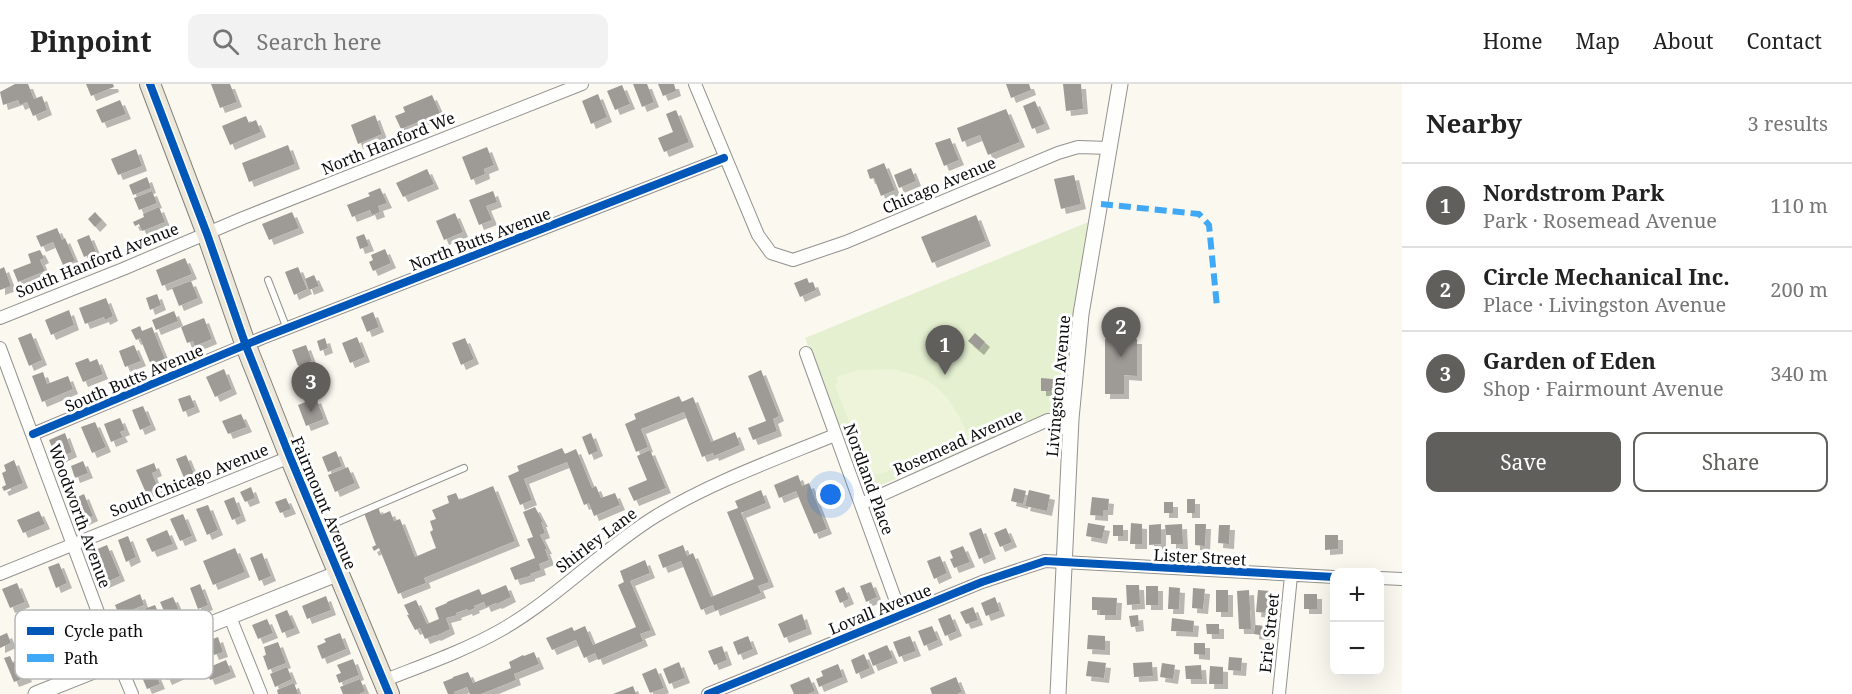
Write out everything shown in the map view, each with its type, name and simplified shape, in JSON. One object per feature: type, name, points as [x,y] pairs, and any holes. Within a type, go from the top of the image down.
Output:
[{"type":"main road","name":"Fairmount Avenue","points":[[150,84],[207,234],[246,346],[386,687]]},
{"type":"street","name":"North Hanford We","points":[[207,234],[582,84]]},
{"type":"street","points":[[694,84],[724,158]]},
{"type":"street","name":"Livingston Avenue","points":[[1058,694],[1071,419],[1081,314],[1120,84]]},
{"type":"street","name":"Chicago Avenue","points":[[724,158],[758,235],[771,253],[793,260],[846,242],[1058,153],[1078,147],[1110,148]]},
{"type":"street","name":"North Butts Avenue","points":[[246,346],[724,158]]},
{"type":"street","name":"South Hanford Avenue","points":[[0,318],[207,234]]},
{"type":"street","name":"South Butts Avenue","points":[[33,434],[246,346]]},
{"type":"street","name":"Woodworth Avenue","points":[[0,348],[98,610]]},
{"type":"street","name":"Nordland Place","points":[[806,353],[901,615]]},
{"type":"street","name":"Rosemead Avenue","points":[[861,504],[1048,420],[1071,419]]},
{"type":"street","name":"Shirley Lane","points":[[386,687],[501,630],[537,606],[631,533],[684,500],[717,483],[835,435]]},
{"type":"street","name":"South Chicago Avenue","points":[[0,574],[290,457]]},
{"type":"street","name":"Lister Street","points":[[1064,562],[1330,577]]},
{"type":"street","name":"Lovall Avenue","points":[[708,694],[982,582],[1036,563],[1064,562]]},
{"type":"street","points":[[213,624],[339,573]]},
{"type":"street","name":"Erie Street","points":[[1279,694],[1291,576]]},
{"type":"street","points":[[1384,578],[1402,579]]},
{"type":"street","points":[[230,617],[261,694]]},
{"type":"street","points":[[36,694],[73,679]]},
{"type":"street","name":"Woodworth Avenue","points":[[126,679],[132,694]]},
{"type":"lane","points":[[268,280],[287,328]]},
{"type":"lane","points":[[320,530],[464,468]]},
{"type":"green space","points":[[1091,221],[1066,413],[1035,421],[874,488],[863,485],[805,338]]},
{"type":"green space","points":[[894,369],[922,378],[938,388],[956,411],[969,437],[878,475],[870,473],[834,384],[838,383],[836,377],[858,370]]},
{"type":"building","points":[[15,84],[28,84],[34,99],[42,96],[47,110],[33,116],[27,102],[20,105],[18,100],[3,105],[0,92]]},
{"type":"building","points":[[86,84],[113,84],[114,87],[91,96]]},
{"type":"building","points":[[211,84],[230,84],[237,102],[220,108]]},
{"type":"building","points":[[633,84],[647,84],[654,102],[642,107]]},
{"type":"building","points":[[658,84],[674,84],[676,91],[663,96]]},
{"type":"building","points":[[1006,84],[1029,84],[1031,90],[1011,98]]},
{"type":"building","points":[[1063,84],[1081,84],[1083,109],[1066,111]]},
{"type":"building","points":[[622,85],[630,104],[615,110],[607,91]]},
{"type":"building","points":[[598,94],[607,117],[591,124],[582,101]]},
{"type":"building","points":[[432,95],[440,113],[401,129],[395,116],[405,112],[403,107]]},
{"type":"building","points":[[120,100],[126,114],[102,123],[96,110]]},
{"type":"building","points":[[1035,101],[1045,124],[1032,129],[1023,106]]},
{"type":"building","points":[[1006,109],[1020,142],[988,155],[980,135],[962,142],[957,128]]},
{"type":"building","points":[[676,110],[689,142],[664,152],[658,138],[673,132],[666,114]]},
{"type":"building","points":[[375,115],[382,134],[358,144],[351,125]]},
{"type":"building","points":[[246,116],[249,123],[256,120],[261,132],[230,145],[222,126]]},
{"type":"building","points":[[950,138],[959,160],[944,166],[935,143]]},
{"type":"building","points":[[288,145],[295,164],[249,182],[242,163]]},
{"type":"building","points":[[487,147],[494,165],[484,169],[485,174],[471,180],[462,157]]},
{"type":"building","points":[[136,149],[142,166],[118,175],[111,159]]},
{"type":"building","points":[[884,163],[895,190],[881,196],[874,178],[870,179],[867,170]]},
{"type":"building","points":[[911,168],[916,181],[899,188],[894,175]]},
{"type":"building","points":[[427,169],[434,184],[403,197],[396,183]]},
{"type":"building","points":[[1074,175],[1081,204],[1061,209],[1054,179]]},
{"type":"building","points":[[147,177],[151,188],[133,195],[129,185]]},
{"type":"building","points":[[380,188],[387,203],[378,206],[380,212],[372,215],[370,210],[352,217],[347,205],[370,196],[368,193]]},
{"type":"building","points":[[152,191],[157,203],[139,210],[134,198]]},
{"type":"building","points":[[493,191],[497,202],[486,206],[492,220],[479,225],[469,200]]},
{"type":"building","points":[[159,207],[165,222],[142,231],[139,224],[135,226],[133,222],[144,217],[143,214]]},
{"type":"building","points":[[95,212],[102,220],[95,227],[88,219]]},
{"type":"building","points":[[292,212],[299,228],[269,240],[262,224]]},
{"type":"building","points":[[455,213],[463,232],[444,240],[436,221]]},
{"type":"building","points":[[976,215],[986,241],[932,263],[921,237]]},
{"type":"building","points":[[57,228],[62,240],[65,238],[75,261],[63,265],[53,242],[41,247],[36,236]]},
{"type":"building","points":[[364,234],[369,246],[360,249],[356,237]]},
{"type":"building","points":[[89,235],[96,252],[84,257],[77,240]]},
{"type":"building","points":[[385,249],[391,263],[373,271],[369,262],[373,260],[371,255]]},
{"type":"building","points":[[40,250],[44,258],[40,260],[45,271],[18,282],[13,270],[31,263],[28,254]]},
{"type":"building","points":[[185,258],[192,274],[162,286],[156,270]]},
{"type":"building","points":[[4,267],[11,286],[0,290],[0,269]]},
{"type":"building","points":[[298,267],[307,289],[294,295],[285,272]]},
{"type":"building","points":[[314,275],[319,286],[309,290],[305,279]]},
{"type":"building","points":[[807,278],[809,283],[813,282],[816,290],[800,297],[794,283]]},
{"type":"building","points":[[191,281],[198,298],[179,306],[172,288]]},
{"type":"building","points":[[157,294],[161,305],[150,310],[146,298]]},
{"type":"building","points":[[106,298],[113,316],[85,324],[79,308]]},
{"type":"building","points":[[69,310],[74,325],[51,335],[45,320]]},
{"type":"building","points":[[174,311],[178,321],[156,330],[152,320]]},
{"type":"building","points":[[373,312],[379,327],[367,332],[361,317]]},
{"type":"building","points":[[204,318],[212,339],[195,346],[193,341],[187,343],[181,327]]},
{"type":"building","points":[[140,326],[142,331],[152,327],[165,359],[151,365],[140,338],[136,340],[131,330]]},
{"type":"building","points":[[31,333],[42,360],[29,366],[18,338]]},
{"type":"building","points":[[975,333],[985,342],[979,350],[968,341]]},
{"type":"building","points":[[357,337],[365,357],[350,363],[342,343]]},
{"type":"building","points":[[325,338],[328,348],[320,351],[317,341]]},
{"type":"building","points":[[465,338],[474,359],[461,365],[452,343]]},
{"type":"building","points":[[1105,339],[1137,339],[1137,376],[1124,375],[1124,394],[1105,394]]},
{"type":"building","points":[[134,345],[141,361],[125,367],[119,351]]},
{"type":"building","points":[[306,345],[312,361],[298,366],[292,350]]},
{"type":"building","points":[[88,358],[90,362],[97,359],[103,374],[83,382],[75,363]]},
{"type":"building","points":[[224,369],[232,389],[215,397],[206,377]]},
{"type":"building","points":[[761,370],[779,416],[773,419],[777,431],[753,440],[748,428],[766,421],[748,376]]},
{"type":"building","points":[[43,372],[47,384],[68,376],[73,389],[42,402],[32,376]]},
{"type":"building","points":[[1041,378],[1053,379],[1053,391],[1041,391]]},
{"type":"building","points":[[190,395],[195,407],[183,412],[178,399]]},
{"type":"building","points":[[679,396],[682,402],[693,397],[711,442],[735,432],[740,445],[714,456],[713,453],[702,457],[684,412],[641,429],[648,447],[636,452],[625,424],[636,419],[634,414]]},
{"type":"building","points":[[316,398],[324,419],[306,426],[298,405]]},
{"type":"building","points":[[143,406],[151,425],[140,430],[132,410]]},
{"type":"building","points":[[241,414],[247,427],[228,434],[222,421]]},
{"type":"building","points":[[120,418],[125,430],[120,432],[123,437],[111,442],[104,424]]},
{"type":"building","points":[[95,422],[106,447],[92,453],[81,427]]},
{"type":"building","points":[[65,433],[72,452],[57,459],[49,440]]},
{"type":"building","points":[[591,433],[598,451],[589,455],[582,437]]},
{"type":"building","points":[[562,448],[565,454],[576,449],[592,488],[596,486],[601,498],[615,493],[620,505],[594,516],[589,503],[584,505],[567,462],[524,479],[532,500],[520,505],[508,476],[519,471],[517,466]]},
{"type":"building","points":[[650,450],[666,488],[634,501],[628,488],[647,480],[637,456]]},
{"type":"building","points":[[336,451],[342,466],[328,472],[322,457]]},
{"type":"building","points":[[186,455],[194,474],[184,478],[176,459]]},
{"type":"building","points":[[14,460],[23,483],[4,491],[2,487],[6,485],[2,473],[6,471],[4,465]]},
{"type":"building","points":[[83,461],[88,473],[75,478],[71,466]]},
{"type":"building","points":[[154,463],[157,471],[152,473],[158,488],[146,493],[136,470]]},
{"type":"building","points":[[348,467],[355,483],[335,492],[328,475]]},
{"type":"building","points":[[798,475],[802,486],[809,483],[827,529],[814,534],[796,491],[779,498],[774,485]]},
{"type":"building","points":[[493,486],[515,541],[424,578],[426,583],[398,594],[379,548],[374,551],[372,547],[376,545],[364,513],[378,507],[381,515],[390,511],[394,521],[400,519],[415,557],[436,548],[430,532],[433,530],[430,521],[436,519],[432,510],[449,503],[447,496],[456,493],[459,500]]},
{"type":"building","points":[[251,487],[255,498],[245,502],[240,492]]},
{"type":"building","points":[[1014,488],[1026,491],[1023,504],[1011,501]]},
{"type":"building","points":[[761,490],[766,503],[741,513],[769,582],[758,586],[761,593],[715,611],[713,605],[701,610],[681,561],[663,568],[658,555],[683,545],[687,556],[693,553],[711,597],[754,579],[727,512],[738,508],[735,501]]},
{"type":"building","points":[[1029,490],[1050,495],[1047,511],[1025,506]]},
{"type":"building","points":[[84,494],[93,516],[80,522],[71,500]]},
{"type":"building","points":[[234,497],[241,516],[232,520],[224,501]]},
{"type":"building","points":[[1092,497],[1109,499],[1108,510],[1103,510],[1103,516],[1090,515]]},
{"type":"building","points":[[286,498],[291,509],[280,513],[275,502]]},
{"type":"building","points":[[1187,499],[1195,499],[1195,513],[1187,513]]},
{"type":"building","points":[[1164,502],[1173,502],[1173,513],[1164,513]]},
{"type":"building","points":[[208,505],[218,530],[207,535],[196,509]]},
{"type":"building","points":[[535,507],[543,522],[541,522],[545,533],[540,535],[547,549],[545,549],[549,560],[539,564],[541,570],[515,580],[510,568],[535,558],[527,539],[533,537],[523,512]]},
{"type":"building","points":[[39,511],[45,524],[23,533],[17,520]]},
{"type":"building","points":[[183,514],[192,536],[180,541],[170,519]]},
{"type":"building","points":[[1088,523],[1105,526],[1102,539],[1086,536]]},
{"type":"building","points":[[1131,523],[1142,524],[1142,544],[1130,544]]},
{"type":"building","points":[[1161,524],[1161,544],[1149,545],[1149,525]]},
{"type":"building","points":[[1182,524],[1183,544],[1171,544],[1171,535],[1166,535],[1165,525]]},
{"type":"building","points":[[1195,524],[1206,524],[1205,546],[1195,545]]},
{"type":"building","points":[[1113,525],[1123,525],[1123,536],[1113,536]]},
{"type":"building","points":[[1219,525],[1230,525],[1229,544],[1218,543]]},
{"type":"building","points":[[981,528],[991,554],[979,559],[969,533]]},
{"type":"building","points":[[1006,528],[1012,542],[1000,547],[994,533]]},
{"type":"building","points":[[167,530],[173,544],[152,552],[146,539]]},
{"type":"building","points":[[1325,535],[1338,535],[1338,549],[1325,550]]},
{"type":"building","points":[[128,536],[136,557],[126,562],[118,540]]},
{"type":"building","points":[[107,545],[120,576],[102,584],[98,575],[104,573],[101,564],[96,566],[90,552]]},
{"type":"building","points":[[963,546],[970,562],[954,568],[950,559],[953,558],[950,551]]},
{"type":"building","points":[[235,548],[245,572],[213,585],[203,561]]},
{"type":"building","points":[[262,553],[271,576],[259,581],[250,558]]},
{"type":"building","points":[[940,556],[947,573],[934,579],[927,561]]},
{"type":"building","points":[[645,560],[650,573],[630,581],[651,630],[640,634],[643,641],[598,660],[595,653],[584,658],[576,640],[552,650],[546,638],[572,627],[574,631],[585,626],[593,645],[636,627],[618,585],[624,582],[620,571]]},
{"type":"building","points":[[59,563],[67,583],[56,588],[48,567]]},
{"type":"building","points":[[871,582],[877,597],[866,602],[860,586]]},
{"type":"building","points":[[17,583],[25,602],[10,608],[2,589]]},
{"type":"building","points":[[200,584],[208,605],[198,609],[190,588]]},
{"type":"building","points":[[506,585],[511,597],[497,604],[486,607],[484,602],[468,611],[467,609],[456,613],[457,615],[446,618],[450,629],[425,639],[420,628],[415,630],[404,605],[416,600],[427,624],[439,619],[435,608],[447,602],[479,589],[482,595]]},
{"type":"building","points":[[1126,585],[1139,585],[1140,604],[1127,605]]},
{"type":"building","points":[[1146,586],[1158,586],[1158,605],[1146,605]]},
{"type":"building","points":[[844,587],[849,599],[840,603],[835,591]]},
{"type":"building","points":[[1169,587],[1180,588],[1179,609],[1168,609]]},
{"type":"building","points":[[1193,588],[1205,589],[1203,609],[1192,608]]},
{"type":"building","points":[[1216,590],[1228,590],[1228,612],[1216,612]]},
{"type":"building","points":[[1249,590],[1251,629],[1239,629],[1237,591]]},
{"type":"building","points":[[1258,590],[1270,591],[1268,613],[1256,612]]},
{"type":"building","points":[[140,594],[144,605],[132,610],[117,610],[115,605]]},
{"type":"building","points":[[1304,594],[1317,594],[1317,609],[1304,609]]},
{"type":"building","points":[[326,596],[331,610],[307,619],[302,606]]},
{"type":"building","points":[[173,597],[179,610],[164,610],[160,602]]},
{"type":"building","points":[[995,597],[1000,611],[986,616],[981,603]]},
{"type":"building","points":[[1092,597],[1117,598],[1116,615],[1100,615],[1100,610],[1092,610]]},
{"type":"building","points":[[155,605],[157,610],[144,610]]},
{"type":"building","points":[[973,607],[978,620],[966,624],[960,612]]},
{"type":"building","points":[[287,610],[295,628],[282,633],[275,615]]},
{"type":"building","points":[[802,614],[807,629],[784,638],[778,624]]},
{"type":"building","points":[[950,614],[957,631],[945,636],[938,619]]},
{"type":"building","points":[[1138,615],[1139,626],[1131,627],[1129,616]]},
{"type":"building","points":[[1172,618],[1194,621],[1193,632],[1171,631]]},
{"type":"building","points":[[267,619],[273,633],[258,639],[252,625]]},
{"type":"building","points":[[1206,624],[1219,624],[1219,634],[1207,634]]},
{"type":"building","points":[[1255,625],[1267,626],[1266,636],[1254,634]]},
{"type":"building","points":[[932,626],[938,640],[924,646],[918,631]]},
{"type":"building","points":[[7,633],[11,643],[0,648],[0,636]]},
{"type":"building","points":[[340,633],[346,649],[322,659],[317,646],[326,642],[324,639]]},
{"type":"building","points":[[1088,635],[1105,636],[1105,650],[1087,649]]},
{"type":"building","points":[[748,636],[753,649],[738,655],[733,642]]},
{"type":"building","points":[[910,636],[916,651],[899,657],[893,642]]},
{"type":"building","points":[[218,637],[223,652],[214,655],[213,639]]},
{"type":"building","points":[[278,642],[286,663],[268,670],[263,656],[266,655],[264,647]]},
{"type":"building","points":[[1194,643],[1205,643],[1205,655],[1194,654]]},
{"type":"building","points":[[887,645],[893,658],[873,666],[868,653]]},
{"type":"building","points":[[722,646],[727,660],[714,665],[708,651]]},
{"type":"building","points":[[534,652],[539,664],[514,674],[516,680],[481,694],[470,694],[467,687],[454,692],[455,694],[448,694],[443,682],[468,672],[473,683],[511,668],[509,662]]},
{"type":"building","points":[[864,654],[870,668],[856,674],[851,660]]},
{"type":"building","points":[[10,656],[13,663],[15,662],[15,679],[22,679],[14,682],[4,658]]},
{"type":"building","points":[[1229,657],[1242,658],[1241,671],[1228,670]]},
{"type":"building","points":[[353,659],[359,675],[339,683],[336,675],[341,673],[337,665]]},
{"type":"building","points":[[226,660],[231,672],[213,679],[213,666]]},
{"type":"building","points":[[1088,661],[1106,663],[1104,678],[1086,676]]},
{"type":"building","points":[[679,662],[685,678],[669,684],[663,669]]},
{"type":"building","points":[[1152,662],[1153,676],[1134,677],[1133,663]]},
{"type":"building","points":[[1162,663],[1175,665],[1173,679],[1160,677]]},
{"type":"building","points":[[838,664],[843,677],[819,687],[816,679],[823,676],[821,671]]},
{"type":"building","points":[[1201,665],[1202,679],[1186,679],[1185,666]]},
{"type":"building","points":[[1210,666],[1223,667],[1223,684],[1209,684]]},
{"type":"building","points":[[287,667],[292,679],[275,687],[270,674]]},
{"type":"building","points":[[656,668],[664,688],[650,693],[642,674]]},
{"type":"building","points":[[809,677],[815,691],[808,694],[794,694],[790,685]]},
{"type":"building","points":[[956,677],[962,692],[932,694],[930,688]]},
{"type":"building","points":[[143,679],[158,679],[160,684],[147,689]]},
{"type":"building","points":[[360,679],[365,691],[359,694],[343,694],[340,687]]},
{"type":"building","points":[[294,683],[298,694],[278,694],[277,690]]},
{"type":"building","points":[[633,686],[636,694],[613,694]]},
{"type":"marked path","points":[[1101,204],[1199,214],[1209,225],[1217,307]]},
{"type":"cycle path","points":[[150,84],[207,234],[246,346],[389,694]]},
{"type":"cycle path","points":[[33,434],[262,338],[724,158]]},
{"type":"cycle path","points":[[708,694],[982,582],[1045,561],[1330,577]]},
{"type":"place","name":"Circle Mechanical Inc.","points":[[1121,357]]},
{"type":"place","name":"Nordstrom Park","points":[[945,375]]},
{"type":"place","name":"Garden of Eden","points":[[311,412]]}]
